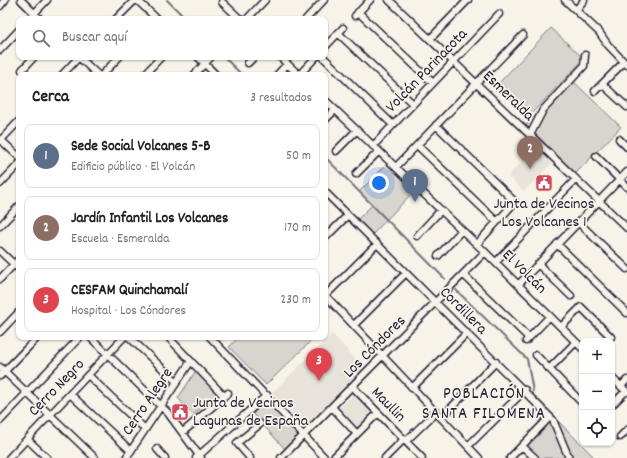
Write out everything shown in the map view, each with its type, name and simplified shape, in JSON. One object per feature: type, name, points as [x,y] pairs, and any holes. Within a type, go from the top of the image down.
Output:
[{"type":"street","points":[[0,6],[5,0]]},
{"type":"street","points":[[21,0],[38,16]]},
{"type":"street","points":[[32,16],[47,0]]},
{"type":"street","points":[[119,16],[136,0],[153,16]]},
{"type":"street","points":[[250,16],[265,0]]},
{"type":"street","points":[[309,16],[324,0]]},
{"type":"street","points":[[370,0],[357,14],[433,83]]},
{"type":"street","name":"Esmeralda","points":[[389,0],[627,228]]},
{"type":"street","points":[[430,39],[468,0]]},
{"type":"street","points":[[565,0],[599,32],[625,63],[595,91]]},
{"type":"street","points":[[576,10],[584,0]]},
{"type":"street","points":[[222,2],[237,16]]},
{"type":"street","name":"Volcán Parinacota","points":[[374,146],[499,14]]},
{"type":"street","points":[[328,44],[340,31],[413,104]]},
{"type":"street","points":[[2,52],[16,34]]},
{"type":"street","points":[[396,167],[523,35]]},
{"type":"street","points":[[530,135],[543,110],[584,66],[585,55]]},
{"type":"street","points":[[22,70],[31,60]]},
{"type":"street","points":[[65,72],[76,60]]},
{"type":"street","points":[[82,60],[95,72]]},
{"type":"street","points":[[105,72],[116,60]]},
{"type":"street","points":[[147,72],[158,60]]},
{"type":"street","points":[[201,60],[213,72]]},
{"type":"street","points":[[197,72],[208,60]]},
{"type":"street","points":[[248,63],[251,60]]},
{"type":"street","points":[[283,60],[296,72]]},
{"type":"street","points":[[302,72],[313,60]]},
{"type":"street","points":[[326,60],[394,125]]},
{"type":"street","points":[[280,72],[287,64]]},
{"type":"street","points":[[602,84],[627,107]]},
{"type":"street","name":"El Volcán","points":[[328,103],[496,262],[579,345]]},
{"type":"street","points":[[328,117],[335,110]]},
{"type":"street","points":[[16,124],[0,141],[16,154]]},
{"type":"street","points":[[436,125],[515,203],[477,244]]},
{"type":"street","points":[[336,151],[356,130]]},
{"type":"street","points":[[619,139],[627,147]]},
{"type":"street","points":[[416,145],[497,222]]},
{"type":"street","points":[[356,174],[379,151]]},
{"type":"street","points":[[596,156],[627,187]]},
{"type":"street","points":[[0,184],[16,167]]},
{"type":"street","points":[[518,284],[627,172]]},
{"type":"street","points":[[496,262],[576,179]]},
{"type":"street","name":"Cordillera","points":[[328,195],[525,390],[550,417],[569,458]]},
{"type":"street","points":[[0,226],[16,209]]},
{"type":"street","points":[[417,236],[441,210]]},
{"type":"street","points":[[328,235],[348,215]]},
{"type":"street","points":[[578,222],[627,269]]},
{"type":"street","points":[[438,256],[462,230]]},
{"type":"street","points":[[328,292],[377,244]]},
{"type":"street","points":[[557,244],[627,313]]},
{"type":"street","points":[[0,251],[14,264],[0,279]]},
{"type":"street","name":"Los Cóndores","points":[[281,458],[305,436],[485,252]]},
{"type":"street","points":[[538,264],[571,296]]},
{"type":"street","points":[[354,325],[406,273]]},
{"type":"street","points":[[464,275],[527,339],[550,316]]},
{"type":"street","points":[[328,298],[479,458]]},
{"type":"street","points":[[561,327],[581,307],[611,336]]},
{"type":"street","points":[[0,332],[16,315]]},
{"type":"street","points":[[412,388],[467,333]]},
{"type":"street","points":[[35,340],[2,372],[27,393],[94,458]]},
{"type":"street","points":[[0,421],[77,340]]},
{"type":"street","points":[[93,340],[161,405],[183,432],[199,457],[266,396]]},
{"type":"street","name":"Cerro Negro","points":[[9,458],[121,340]]},
{"type":"street","points":[[132,340],[177,382]]},
{"type":"street","points":[[171,340],[226,394],[183,432]]},
{"type":"street","points":[[213,340],[325,458]]},
{"type":"street","points":[[549,369],[576,342]]},
{"type":"street","points":[[536,355],[579,400]]},
{"type":"street","name":"Cerro Alegre","points":[[126,458],[191,361]]},
{"type":"street","points":[[440,418],[496,362]]},
{"type":"street","points":[[88,375],[145,429]]},
{"type":"street","points":[[621,386],[627,380]]},
{"type":"street","points":[[615,381],[627,392],[615,402]]},
{"type":"street","name":"Maullin","points":[[353,387],[422,458]]},
{"type":"street","points":[[468,446],[525,390]]},
{"type":"street","points":[[70,394],[131,451]]},
{"type":"street","points":[[332,408],[357,434]]},
{"type":"street","points":[[385,458],[436,412]]},
{"type":"street","points":[[333,458],[378,413]]},
{"type":"street","points":[[510,458],[550,417]]},
{"type":"street","points":[[250,458],[237,443],[260,424]]},
{"type":"street","points":[[620,437],[627,430]]},
{"type":"street","points":[[27,439],[47,458]]},
{"type":"street","points":[[522,446],[535,458]]},
{"type":"street","points":[[157,448],[165,458]]},
{"type":"shaded area","points":[[551,28],[584,59],[529,116],[497,85]]},
{"type":"shaded area","points":[[571,79],[621,127],[576,173],[526,125]]},
{"type":"shaded area","points":[[536,147],[552,163],[524,191],[508,176]]},
{"type":"shaded area","points":[[387,164],[415,190],[372,235],[357,220],[372,205],[359,192]]},
{"type":"shaded area","points":[[332,334],[366,370],[309,426],[305,426],[272,393],[326,340],[328,340]]},
{"type":"shaded area","points":[[236,340],[312,340],[266,385],[229,347]]},
{"type":"shaded area","points":[[197,369],[216,392],[216,395],[193,415],[178,398]]},
{"type":"shaded area","points":[[354,394],[373,414],[357,429],[338,409]]},
{"type":"shaded area","points":[[265,401],[300,436],[285,449],[253,414]]},
{"type":"shaded area","points":[[541,413],[550,424],[559,422],[579,442],[579,446],[583,446],[595,458],[537,458],[525,446],[541,430],[538,415]]},
{"type":"waterway","points":[[167,0],[183,16]]},
{"type":"waterway","points":[[227,60],[239,72]]},
{"type":"waterway","points":[[328,160],[445,279]]},
{"type":"waterway","points":[[456,290],[527,359],[533,391]]},
{"type":"place","name":"Jardín Infantil Los Volcanes","points":[[530,169]]},
{"type":"place","name":"Junta de Vecinos Los Volcanes 1","points":[[544,183]]},
{"type":"place","name":"Sede Social Volcanes 5-B","points":[[415,202]]},
{"type":"place","name":"CESFAM Quinchamalí","points":[[319,381]]},
{"type":"place","name":"Junta de Vecinos Lagunas de España","points":[[180,412]]},
{"type":"district","name":"POBLACIÓN SANTA FILOMENA","points":[[484,405]]}]
